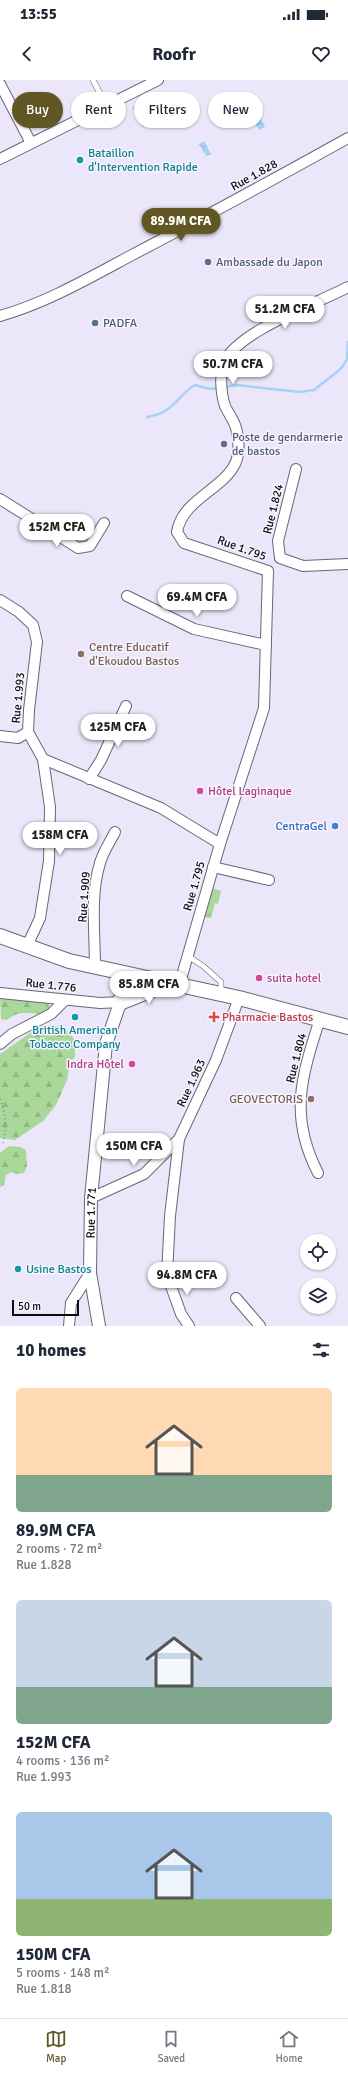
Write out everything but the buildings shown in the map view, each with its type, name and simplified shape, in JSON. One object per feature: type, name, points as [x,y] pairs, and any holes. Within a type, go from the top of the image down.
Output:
[{"type":"main road","points":[[0,936],[69,961],[95,968],[239,998],[348,1027]]},
{"type":"main road","points":[[120,1003],[173,985]]},
{"type":"street","points":[[126,96],[158,80]]},
{"type":"street","points":[[0,84],[31,143]]},
{"type":"street","points":[[0,159],[71,123]]},
{"type":"street","name":"Rue 1.828","points":[[0,316],[22,310],[79,283],[199,220],[348,138]]},
{"type":"street","name":"Rue 1.795","points":[[173,985],[188,956],[220,844],[264,708],[268,571],[184,543],[177,532],[178,525],[191,506],[231,471],[236,462],[238,448],[236,427],[225,405],[221,376],[224,362],[234,348],[260,330],[348,287]]},
{"type":"street","name":"Rue 1.824","points":[[280,558],[278,541],[296,469]]},
{"type":"street","points":[[0,499],[78,548],[90,546],[104,523]]},
{"type":"street","points":[[268,571],[280,558],[303,566],[348,564]]},
{"type":"street","points":[[127,596],[194,629],[266,645]]},
{"type":"street","name":"Rue 1.993","points":[[0,600],[19,612],[33,625],[37,642],[28,732],[43,760],[50,807],[49,861],[40,918],[27,946]]},
{"type":"street","points":[[89,779],[101,760],[126,706]]},
{"type":"street","points":[[0,736],[18,738],[28,732]]},
{"type":"street","points":[[43,760],[161,808],[220,844]]},
{"type":"street","name":"Rue 1.909","points":[[95,968],[95,906],[97,876],[100,862],[115,832]]},
{"type":"street","points":[[213,867],[269,880]]},
{"type":"street","name":"Rue 1.771","points":[[99,1326],[90,1273],[91,1198],[106,1044],[120,1003],[124,974]]},
{"type":"street","name":"Rue 1.771","points":[[120,1003],[142,979]]},
{"type":"street","name":"Rue 1.776","points":[[0,993],[100,1003],[120,1003]]},
{"type":"street","name":"Rue 1.963","points":[[189,1326],[181,1314],[167,1276],[170,1216],[179,1139],[216,1060],[239,998]]},
{"type":"street","points":[[0,1044],[12,1034],[51,1014],[65,1000]]},
{"type":"street","name":"Rue 1.804","points":[[318,1173],[309,1155],[303,1137],[300,1092],[304,1070],[320,1019]]},
{"type":"street","points":[[91,1198],[144,1174],[179,1139]]},
{"type":"street","points":[[69,1326],[71,1303],[90,1273]]},
{"type":"street","points":[[236,1298],[260,1326]]},
{"type":"lane","points":[[93,80],[99,92]]},
{"type":"lane","points":[[188,956],[203,966],[221,982],[221,995]]},
{"type":"path","points":[[0,1099],[6,1121],[3,1143]]},
{"type":"green space","points":[[212,888],[221,891],[218,904],[215,903],[211,918],[204,917]]},
{"type":"green space","points":[[0,997],[45,1002],[49,1005],[49,1010],[39,1013],[18,1014],[7,1020],[1,1019]]},
{"type":"green space","points":[[51,1025],[65,1028],[75,1040],[75,1057],[70,1062],[67,1080],[56,1105],[43,1121],[15,1140],[0,1138],[0,1054],[33,1031]]},
{"type":"green space","points":[[9,1146],[20,1147],[26,1150],[27,1166],[24,1173],[17,1174],[11,1172],[6,1175],[4,1185],[0,1187],[0,1153]]},
{"type":"water","points":[[204,141],[211,154],[206,156],[199,144]]},
{"type":"waterway","points":[[223,387],[237,385],[299,392],[314,390],[343,366],[347,359],[348,342]]},
{"type":"waterway","points":[[147,417],[159,414],[168,409],[186,391],[195,385],[210,389],[218,388]]},
{"type":"place","name":"Bataillon d'Intervention Rapide","points":[[80,160]]},
{"type":"place","name":"Ambassade du Japon","points":[[208,262]]},
{"type":"place","name":"PADFA","points":[[95,323]]},
{"type":"place","name":"Poste de gendarmerie de bastos","points":[[224,444]]},
{"type":"place","name":"Centre Educatif d'Ekoudou Bastos","points":[[81,654]]},
{"type":"place","name":"Hôtel Laginaque","points":[[200,791]]},
{"type":"place","name":"CentraGel","points":[[335,826]]},
{"type":"place","name":"suita hotel","points":[[259,978]]},
{"type":"place","name":"British American Tobacco Company","points":[[75,1017]]},
{"type":"place","name":"Pharmacie Bastos","points":[[214,1017]]},
{"type":"place","name":"Indra Hôtel","points":[[132,1064]]},
{"type":"place","name":"GEOVECTORIS","points":[[311,1099]]},
{"type":"place","name":"Usine Bastos","points":[[18,1269]]}]
